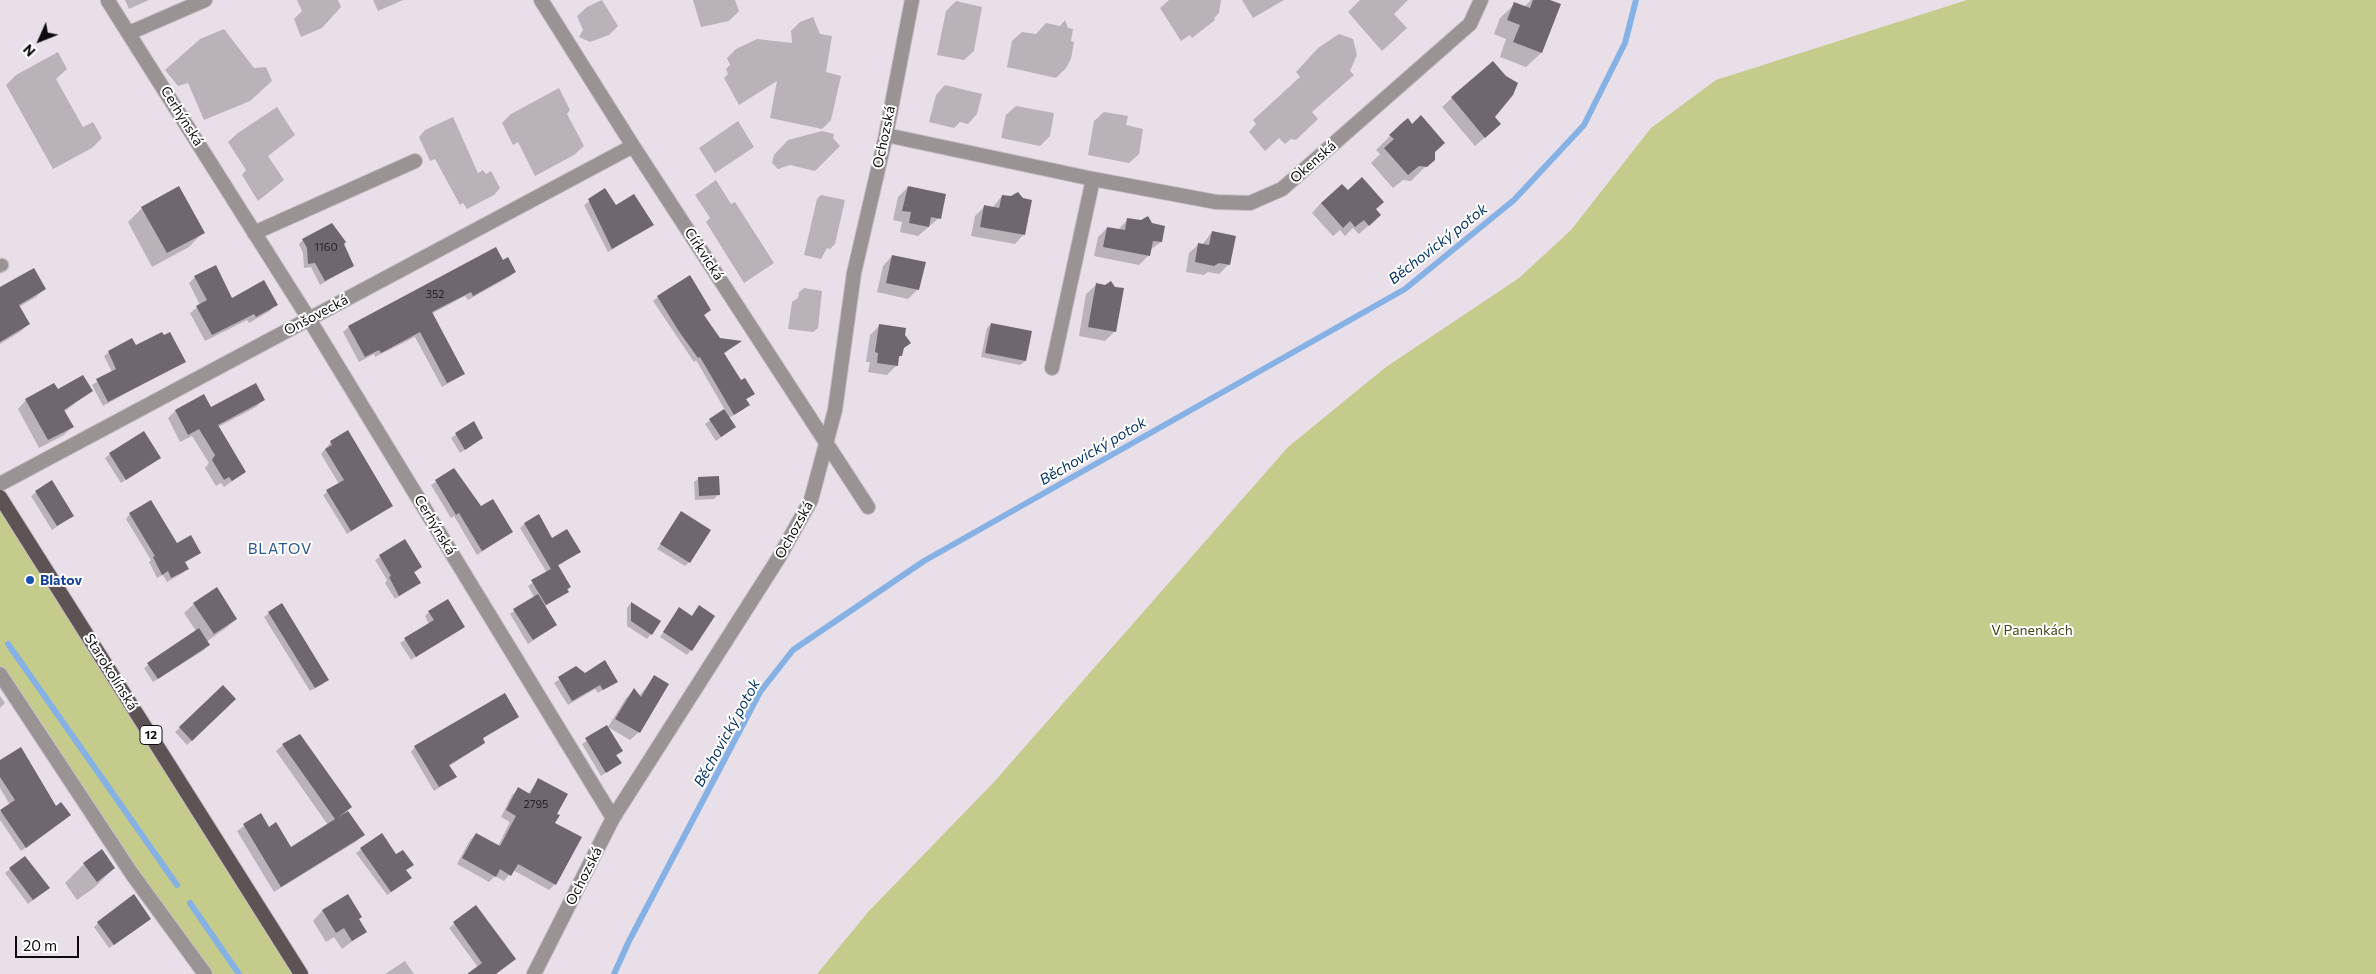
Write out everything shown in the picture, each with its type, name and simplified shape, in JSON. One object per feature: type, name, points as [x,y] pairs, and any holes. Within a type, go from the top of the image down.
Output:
[{"type":"main road","name":"Starokolínská","points":[[0,496],[301,974]]},
{"type":"street","name":"Cerhýnská","points":[[108,0],[309,318],[613,818]]},
{"type":"street","points":[[129,33],[205,0]]},
{"type":"street","name":"Církvická","points":[[541,0],[633,146],[868,507]]},
{"type":"street","name":"Ochozská","points":[[534,974],[613,818],[783,551],[812,500],[834,410],[854,274],[886,135],[912,0]]},
{"type":"street","name":"Okenská","points":[[886,135],[1093,179],[1216,202],[1250,203],[1282,189],[1470,24],[1481,0]]},
{"type":"street","name":"Onšovecká","points":[[0,484],[633,146]]},
{"type":"street","points":[[254,233],[415,161]]},
{"type":"street","points":[[1052,368],[1093,179]]},
{"type":"street","points":[[0,674],[132,874],[205,974]]},
{"type":"green space","name":"V Panenkách","points":[[1967,0],[2376,0],[2376,974],[817,974],[869,911],[994,782],[1288,447],[1386,367],[1519,278],[1571,230],[1651,128],[1716,80]]},
{"type":"green space","points":[[0,497],[299,974],[207,974],[0,668]]},
{"type":"building","points":[[1533,0],[1550,0],[1561,4],[1542,53],[1513,42],[1520,25],[1507,20],[1514,2],[1530,8]]},
{"type":"building","points":[[1493,61],[1506,76],[1518,83],[1513,95],[1495,117],[1501,124],[1485,138],[1451,97]]},
{"type":"building","points":[[1421,115],[1445,143],[1435,152],[1435,160],[1427,167],[1419,166],[1408,175],[1384,148],[1394,139],[1389,135],[1403,122],[1408,118],[1412,124]]},
{"type":"building","points":[[1362,177],[1384,202],[1376,209],[1381,215],[1369,226],[1364,220],[1355,227],[1350,221],[1343,228],[1321,203],[1342,184],[1348,190]]},
{"type":"building","points":[[179,186],[205,233],[167,253],[141,207]]},
{"type":"building","points":[[908,186],[946,194],[941,219],[931,217],[929,227],[909,223],[911,212],[902,211]]},
{"type":"building","points":[[605,188],[616,205],[634,194],[654,225],[612,249],[588,199]]},
{"type":"building","points":[[1018,192],[1023,198],[1032,200],[1025,235],[980,227],[984,205],[999,208],[1002,195],[1011,196]]},
{"type":"building","points":[[1148,216],[1152,223],[1165,226],[1162,242],[1153,241],[1150,256],[1103,247],[1107,227],[1125,230],[1127,218],[1141,220]]},
{"type":"building","points":[[332,223],[346,242],[344,244],[354,266],[325,281],[315,263],[308,264],[307,248],[302,239]]},
{"type":"building","points":[[1212,231],[1236,236],[1230,265],[1219,263],[1214,266],[1195,262],[1198,243],[1209,245]]},
{"type":"building","points":[[496,247],[503,260],[508,257],[516,272],[473,296],[471,292],[432,312],[465,374],[447,383],[420,332],[381,353],[379,350],[365,357],[348,326]]},
{"type":"building","points":[[892,255],[926,262],[919,290],[886,283]]},
{"type":"building","points":[[216,265],[232,298],[264,280],[278,305],[256,317],[254,314],[212,335],[196,306],[207,300],[194,276]]},
{"type":"building","points":[[34,268],[46,289],[19,305],[30,324],[0,342],[0,287]]},
{"type":"building","points":[[690,275],[711,310],[704,315],[720,338],[742,341],[724,353],[741,380],[745,378],[755,394],[746,399],[750,405],[734,415],[700,357],[698,358],[678,330],[657,296]]},
{"type":"building","points":[[1111,281],[1115,287],[1124,288],[1116,332],[1088,327],[1096,283],[1105,285]]},
{"type":"building","points":[[991,323],[1032,331],[1026,361],[985,353]]},
{"type":"building","points":[[879,324],[906,328],[905,335],[911,343],[904,348],[902,356],[899,356],[898,366],[877,363],[878,353],[875,352]]},
{"type":"building","points":[[162,332],[164,335],[170,332],[186,362],[108,402],[96,379],[116,369],[108,351],[132,338],[136,345]]},
{"type":"building","points":[[83,375],[93,391],[64,410],[74,427],[48,440],[25,399],[54,383],[58,389]]},
{"type":"building","points":[[256,383],[265,400],[218,425],[246,472],[232,481],[229,477],[224,480],[212,460],[215,455],[199,429],[188,435],[175,410],[204,394],[211,407]]},
{"type":"building","points":[[724,409],[736,427],[721,437],[709,419]]},
{"type":"building","points":[[474,421],[483,438],[465,450],[455,433]]},
{"type":"building","points":[[348,430],[393,506],[351,531],[326,490],[344,480],[325,449],[332,445],[330,441]]},
{"type":"building","points":[[144,431],[161,458],[126,480],[109,453]]},
{"type":"building","points":[[454,468],[481,506],[493,499],[513,532],[482,551],[459,513],[456,515],[435,480]]},
{"type":"building","points":[[719,476],[720,495],[699,496],[698,477]]},
{"type":"building","points":[[52,480],[74,516],[57,526],[35,491]]},
{"type":"building","points":[[151,500],[177,543],[191,535],[201,553],[185,562],[189,569],[171,578],[168,571],[162,575],[153,557],[155,556],[129,513]]},
{"type":"building","points":[[681,511],[711,530],[690,563],[660,544]]},
{"type":"building","points":[[539,514],[552,538],[567,529],[581,552],[558,565],[571,587],[567,589],[569,592],[546,605],[531,580],[551,569],[524,523]]},
{"type":"building","points":[[405,539],[422,567],[414,572],[421,583],[399,596],[389,577],[391,576],[379,555]]},
{"type":"building","points":[[217,587],[237,619],[214,634],[193,603]]},
{"type":"building","points":[[538,594],[557,625],[533,640],[513,609]]},
{"type":"building","points":[[448,599],[465,627],[416,657],[404,638],[434,620],[428,611]]},
{"type":"building","points":[[631,602],[661,621],[652,635],[631,621]]},
{"type":"building","points":[[282,603],[329,680],[315,688],[268,612]]},
{"type":"building","points":[[699,605],[715,616],[692,651],[663,632],[679,607],[692,616]]},
{"type":"building","points":[[199,628],[210,645],[158,679],[147,663]]},
{"type":"building","points":[[605,660],[618,682],[603,690],[600,685],[572,701],[558,677],[576,666],[585,673]]},
{"type":"building","points":[[654,675],[669,684],[640,733],[615,719],[634,688],[641,697]]},
{"type":"building","points":[[223,685],[236,699],[192,741],[179,727]]},
{"type":"building","points":[[505,693],[519,717],[483,738],[485,743],[449,765],[457,777],[439,787],[414,746]]},
{"type":"building","points":[[607,725],[623,751],[616,755],[622,763],[606,773],[585,738]]},
{"type":"building","points":[[300,734],[352,807],[337,818],[348,811],[365,835],[281,887],[243,824],[261,813],[269,827],[276,822],[291,847],[335,819],[282,744]]},
{"type":"building","points":[[21,747],[56,806],[61,802],[71,815],[26,848],[0,810],[15,800],[0,777],[0,760]]},
{"type":"building","points":[[538,778],[568,794],[557,814],[560,815],[555,823],[582,837],[556,885],[518,864],[511,876],[500,869],[496,877],[462,858],[476,833],[500,846],[516,816],[506,810],[518,787],[530,794]]},
{"type":"building","points":[[382,833],[396,854],[403,850],[414,865],[406,870],[412,878],[391,892],[360,848]]},
{"type":"building","points":[[102,849],[115,868],[97,882],[83,863]]},
{"type":"building","points":[[25,856],[50,888],[33,900],[9,868]]},
{"type":"building","points":[[134,894],[151,919],[114,945],[97,922]]},
{"type":"building","points":[[348,894],[362,917],[359,919],[367,932],[352,941],[344,928],[336,933],[322,910]]},
{"type":"building","points":[[476,905],[516,959],[496,974],[467,974],[482,963],[453,922]]},
{"type":"waterway","name":"Běchovický potok","points":[[614,974],[629,941],[760,692],[793,650],[924,561],[1405,289],[1514,200],[1584,125],[1625,43],[1636,0]]},
{"type":"waterway","points":[[8,644],[177,885]]},
{"type":"waterway","points":[[190,903],[239,974]]},
{"type":"place","name":"Blatov","points":[[30,580]]},
{"type":"district","name":"BLATOV","points":[[280,549]]}]
